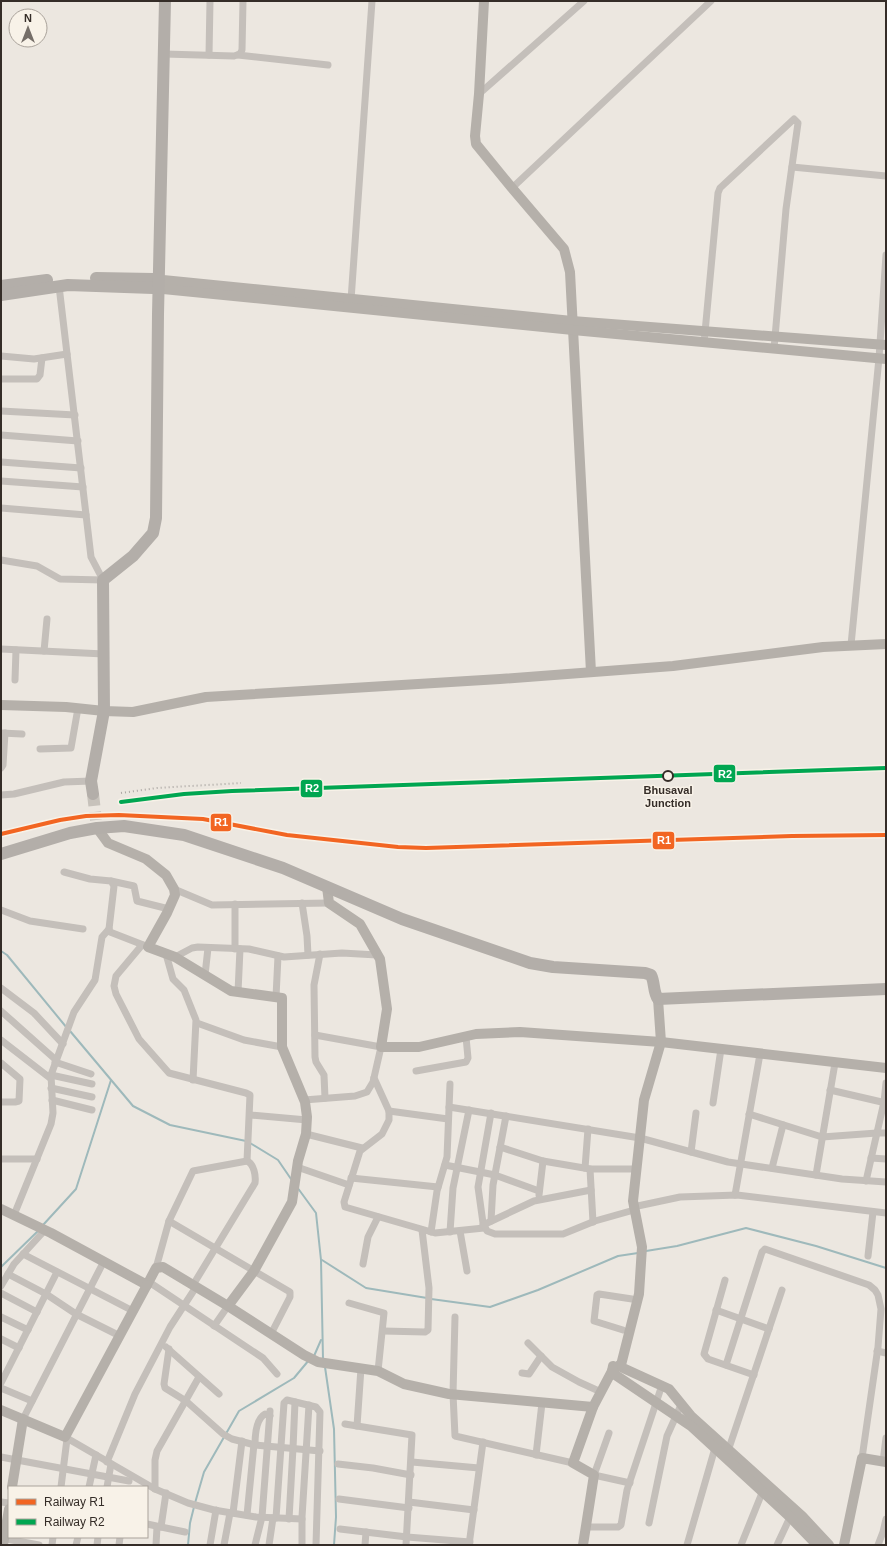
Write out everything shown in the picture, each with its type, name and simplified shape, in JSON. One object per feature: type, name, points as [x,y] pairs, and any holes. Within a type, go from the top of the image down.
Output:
[{"type":"main road","points":[[156,283],[157,1]]},
{"type":"main road","points":[[93,794],[91,781],[104,711],[103,580],[130,560],[136,553],[149,517],[153,499],[156,283],[165,1]]},
{"type":"main road","points":[[484,1],[475,136],[476,144],[564,249],[570,272],[592,672]]},
{"type":"main road","points":[[1,286],[60,278],[156,283],[572,326],[705,331],[882,345]]},
{"type":"main road","points":[[1,296],[59,286],[156,283]]},
{"type":"main road","points":[[254,294],[351,300],[704,342],[882,359]]},
{"type":"main road","points":[[1,705],[134,712],[206,697],[673,666],[823,646],[886,644]]},
{"type":"main road","points":[[1,854],[94,826],[124,826],[184,834],[283,868],[402,920],[530,963],[554,967],[645,973],[651,976],[653,979],[656,997],[658,999],[661,1042],[644,1100],[636,1169],[633,1209],[642,1252],[638,1283],[639,1294],[623,1330],[612,1371],[593,1407],[573,1463],[594,1475],[583,1545]]},
{"type":"main road","points":[[1,862],[74,838],[94,826]]},
{"type":"main road","points":[[94,826],[108,843],[146,859],[166,875],[174,889],[175,895],[169,909],[145,946],[170,955],[231,991],[282,998],[282,1047],[304,1100],[307,1120],[306,1134],[297,1167],[292,1202],[254,1271],[228,1306]]},
{"type":"main road","points":[[327,887],[329,903],[360,924],[380,959],[387,1009],[382,1047],[419,1047],[476,1034],[520,1032],[661,1042],[886,1068]]},
{"type":"main road","points":[[658,999],[886,989]]},
{"type":"main road","points":[[1,1209],[45,1230],[148,1284]]},
{"type":"main road","points":[[1,1410],[23,1418],[66,1438],[156,1268],[163,1267],[228,1306],[304,1355],[318,1362],[378,1371],[404,1384],[452,1394],[593,1407]]},
{"type":"main road","points":[[612,1371],[621,1364],[631,1313],[632,1298],[638,1283]]},
{"type":"main road","points":[[621,1364],[623,1368],[669,1389],[681,1405],[717,1445],[829,1545]]},
{"type":"main road","points":[[612,1371],[614,1374],[728,1451],[764,1488]]},
{"type":"main road","points":[[12,1486],[23,1418]]},
{"type":"main road","points":[[844,1545],[862,1458],[884,1462]]},
{"type":"main road","points":[[792,1513],[817,1545]]},
{"type":"main road","points":[[3,1540],[8,1514]]},
{"type":"street","points":[[209,55],[210,1]]},
{"type":"street","points":[[238,55],[242,50],[243,1]]},
{"type":"street","points":[[351,300],[372,1]]},
{"type":"street","points":[[479,94],[584,1]]},
{"type":"street","points":[[512,188],[711,1]]},
{"type":"street","points":[[164,54],[238,55],[328,65]]},
{"type":"street","points":[[704,342],[718,193],[720,188],[794,119],[798,124],[786,213],[774,349]]},
{"type":"street","points":[[792,167],[886,176]]},
{"type":"street","points":[[851,645],[882,359],[886,255]]},
{"type":"street","points":[[1,560],[37,566],[63,580],[103,580],[91,557],[59,286]]},
{"type":"street","points":[[1,356],[30,359],[67,354]]},
{"type":"street","points":[[1,379],[37,379],[40,375],[42,358]]},
{"type":"street","points":[[1,411],[75,415]]},
{"type":"street","points":[[1,435],[78,441]]},
{"type":"street","points":[[1,462],[81,468]]},
{"type":"street","points":[[1,481],[83,487]]},
{"type":"street","points":[[1,508],[86,515]]},
{"type":"street","points":[[44,651],[47,619]]},
{"type":"street","points":[[1,650],[104,654]]},
{"type":"street","points":[[15,680],[16,650]]},
{"type":"street","points":[[40,750],[70,748],[78,708]]},
{"type":"street","points":[[1,768],[3,765],[3,733],[22,734]]},
{"type":"street","points":[[1,794],[14,794],[64,782],[91,781]]},
{"type":"street","points":[[64,872],[90,879],[111,881],[134,886],[137,901],[169,909]]},
{"type":"street","points":[[14,1215],[51,1124],[53,1113],[50,1077],[74,1012],[95,980],[102,937],[109,929],[114,886],[111,881]]},
{"type":"street","points":[[174,889],[210,904],[329,903]]},
{"type":"street","points":[[302,903],[308,955]]},
{"type":"street","points":[[235,904],[238,992]]},
{"type":"street","points":[[1,910],[30,921],[83,929]]},
{"type":"street","points":[[109,929],[113,933],[145,946],[116,976],[114,986],[116,994],[139,1039],[166,1070],[173,1075],[248,1094],[251,1097],[247,1160]]},
{"type":"street","points":[[193,1080],[197,1023],[184,990],[173,979],[170,955],[192,948],[208,948],[251,950],[287,957],[344,952],[377,955]]},
{"type":"street","points":[[205,975],[208,948]]},
{"type":"street","points":[[320,954],[314,985],[315,1060],[324,1075],[325,1098]]},
{"type":"street","points":[[276,998],[278,956]]},
{"type":"street","points":[[1,988],[34,1013],[63,1042]]},
{"type":"street","points":[[1,1011],[56,1061],[91,1074]]},
{"type":"street","points":[[197,1023],[244,1040],[282,1047]]},
{"type":"street","points":[[304,1100],[362,1095],[370,1087],[374,1078],[382,1047],[315,1035]]},
{"type":"street","points":[[416,1071],[466,1062],[468,1058],[466,1037]]},
{"type":"street","points":[[1,1040],[50,1077],[92,1084]]},
{"type":"street","points":[[714,1103],[721,1049]]},
{"type":"street","points":[[735,1195],[760,1054]]},
{"type":"street","points":[[816,1175],[835,1062]]},
{"type":"street","points":[[1,1063],[18,1077],[20,1081],[19,1101],[1,1102]]},
{"type":"street","points":[[374,1078],[389,1111],[389,1120],[385,1131],[362,1148],[344,1202],[345,1207],[422,1230],[438,1233],[484,1227],[492,1221],[538,1200],[592,1190]]},
{"type":"street","points":[[866,1181],[885,1103],[886,1083]]},
{"type":"street","points":[[431,1232],[438,1187],[447,1157],[450,1084]]},
{"type":"street","points":[[51,1088],[92,1097]]},
{"type":"street","points":[[830,1090],[885,1103]]},
{"type":"street","points":[[52,1100],[92,1110]]},
{"type":"street","points":[[449,1107],[640,1138],[740,1164],[816,1175],[886,1182]]},
{"type":"street","points":[[450,1232],[453,1192],[469,1110]]},
{"type":"street","points":[[389,1111],[448,1119]]},
{"type":"street","points":[[491,1113],[480,1171],[478,1194],[484,1227],[487,1231],[496,1234],[561,1234],[633,1209],[680,1196],[735,1195],[886,1213]]},
{"type":"street","points":[[691,1152],[696,1114]]},
{"type":"street","points":[[749,1114],[822,1137],[886,1133]]},
{"type":"street","points":[[250,1115],[307,1120]]},
{"type":"street","points":[[492,1221],[493,1189],[506,1116]]},
{"type":"street","points":[[772,1168],[783,1125]]},
{"type":"street","points":[[588,1129],[588,1169],[592,1190],[593,1222]]},
{"type":"street","points":[[306,1134],[362,1148]]},
{"type":"street","points":[[500,1147],[543,1161],[588,1169],[636,1169]]},
{"type":"street","points":[[871,1158],[886,1159]]},
{"type":"street","points":[[1,1159],[37,1159]]},
{"type":"street","points":[[156,1268],[169,1221],[193,1171],[247,1160]]},
{"type":"street","points":[[107,1486],[109,1463],[135,1394],[215,1248],[255,1183],[252,1164],[247,1160]]},
{"type":"street","points":[[538,1200],[543,1161]]},
{"type":"street","points":[[445,1165],[458,1166],[495,1175],[539,1191]]},
{"type":"street","points":[[297,1167],[350,1182],[438,1187]]},
{"type":"street","points":[[868,1256],[873,1212]]},
{"type":"street","points":[[363,1264],[368,1237],[378,1217]]},
{"type":"street","points":[[169,1221],[289,1290],[291,1293],[290,1297],[272,1334]]},
{"type":"street","points":[[1,1286],[11,1268],[45,1230]]},
{"type":"street","points":[[383,1330],[427,1331],[429,1328],[429,1288],[422,1230]]},
{"type":"street","points":[[460,1231],[467,1272]]},
{"type":"street","points":[[726,1365],[762,1252],[767,1248],[869,1285],[878,1295],[880,1309],[877,1351],[862,1458]]},
{"type":"street","points":[[23,1254],[134,1311]]},
{"type":"street","points":[[23,1418],[104,1261]]},
{"type":"street","points":[[1,1383],[57,1272]]},
{"type":"street","points":[[8,1274],[46,1294],[76,1314],[120,1336]]},
{"type":"street","points":[[725,1280],[704,1354],[708,1359],[754,1375]]},
{"type":"street","points":[[148,1284],[184,1305],[262,1358],[277,1374]]},
{"type":"street","points":[[728,1451],[782,1290]]},
{"type":"street","points":[[1,1293],[37,1312]]},
{"type":"street","points":[[623,1330],[594,1321],[597,1295],[632,1298]]},
{"type":"street","points":[[349,1303],[382,1312],[385,1315],[378,1371]]},
{"type":"street","points":[[214,1326],[228,1306]]},
{"type":"street","points":[[716,1310],[769,1329]]},
{"type":"street","points":[[1,1317],[28,1330]]},
{"type":"street","points":[[455,1317],[452,1394],[455,1436],[573,1463]]},
{"type":"street","points":[[1,1339],[19,1348]]},
{"type":"street","points":[[162,1343],[219,1394]]},
{"type":"street","points":[[528,1343],[557,1370],[601,1392]]},
{"type":"street","points":[[169,1349],[164,1386],[166,1389],[186,1401],[223,1434],[231,1438],[254,1444],[320,1451]]},
{"type":"street","points":[[877,1351],[886,1353]]},
{"type":"street","points":[[522,1373],[530,1374],[541,1356]]},
{"type":"street","points":[[1,1365],[9,1368]]},
{"type":"street","points":[[357,1426],[361,1368]]},
{"type":"street","points":[[155,1489],[155,1460],[157,1451],[199,1377]]},
{"type":"street","points":[[586,1527],[620,1526],[630,1483],[662,1385]]},
{"type":"street","points":[[1,1388],[32,1401]]},
{"type":"street","points":[[269,1545],[274,1518],[284,1403],[287,1400],[318,1408],[320,1412],[316,1545]]},
{"type":"street","points":[[288,1519],[295,1402]]},
{"type":"street","points":[[536,1455],[542,1403]]},
{"type":"street","points":[[302,1545],[302,1519],[309,1405]]},
{"type":"street","points":[[649,1523],[667,1436],[681,1405]]},
{"type":"street","points":[[247,1515],[256,1429],[262,1416],[265,1414],[270,1414],[262,1517],[255,1545]]},
{"type":"street","points":[[345,1424],[412,1435],[412,1462],[406,1545]]},
{"type":"street","points":[[609,1433],[594,1475],[630,1483]]},
{"type":"street","points":[[61,1486],[66,1438],[109,1463],[129,1481]]},
{"type":"street","points":[[884,1462],[886,1438]]},
{"type":"street","points":[[224,1545],[232,1513],[242,1441]]},
{"type":"street","points":[[340,1529],[469,1543],[483,1442]]},
{"type":"street","points":[[687,1545],[717,1445]]},
{"type":"street","points":[[89,1486],[96,1455]]},
{"type":"street","points":[[1,1457],[129,1481],[145,1486]]},
{"type":"street","points":[[412,1462],[479,1468]]},
{"type":"street","points":[[338,1464],[373,1468],[411,1475]]},
{"type":"street","points":[[148,1487],[188,1503],[216,1510],[262,1517],[302,1519]]},
{"type":"street","points":[[741,1545],[764,1488]]},
{"type":"street","points":[[156,1545],[166,1493]]},
{"type":"street","points":[[338,1499],[474,1510]]},
{"type":"street","points":[[210,1545],[216,1510]]},
{"type":"street","points":[[777,1545],[792,1513]]},
{"type":"street","points":[[878,1545],[886,1519]]},
{"type":"street","points":[[148,1524],[186,1532]]},
{"type":"street","points":[[365,1545],[366,1532]]},
{"type":"street","points":[[3,1540],[39,1545]]},
{"type":"waterway","points":[[1,951],[7,955],[67,1028]]},
{"type":"waterway","points":[[70,1031],[133,1106],[170,1125],[246,1141]]},
{"type":"waterway","points":[[43,1225],[76,1189],[111,1080]]},
{"type":"waterway","points":[[250,1143],[278,1160],[291,1179]]},
{"type":"waterway","points":[[297,1187],[316,1213],[321,1260],[323,1359]]},
{"type":"waterway","points":[[646,1251],[677,1246],[746,1228],[816,1246],[886,1268]]},
{"type":"waterway","points":[[1,1267],[39,1230]]},
{"type":"waterway","points":[[431,1299],[490,1307],[538,1290],[618,1256],[638,1253]]},
{"type":"waterway","points":[[322,1260],[366,1288],[427,1298]]},
{"type":"waterway","points":[[314,1356],[321,1340]]},
{"type":"waterway","points":[[195,1503],[204,1472],[239,1411],[294,1378],[309,1360]]},
{"type":"waterway","points":[[325,1367],[334,1429],[336,1517],[334,1545]]},
{"type":"waterway","points":[[188,1545],[190,1523],[194,1507]]},
{"type":"tunnel","points":[[93,794],[96,820]]},
{"type":"railway","points":[[121,793],[157,788],[241,783]]},
{"type":"railway","points":[[1,834],[60,820],[86,816],[119,815],[203,819],[287,835],[398,847],[426,848],[792,836],[886,835]]},
{"type":"rail line","name":"R2","points":[[121,802],[184,794],[232,791],[886,768]]},
{"type":"rail line","name":"R1","points":[[1,834],[60,820],[86,816],[119,815],[203,819],[287,835],[398,847],[426,848],[792,836],[886,835]]},
{"type":"place","name":"Bhusaval Junction","points":[[668,776]]}]
